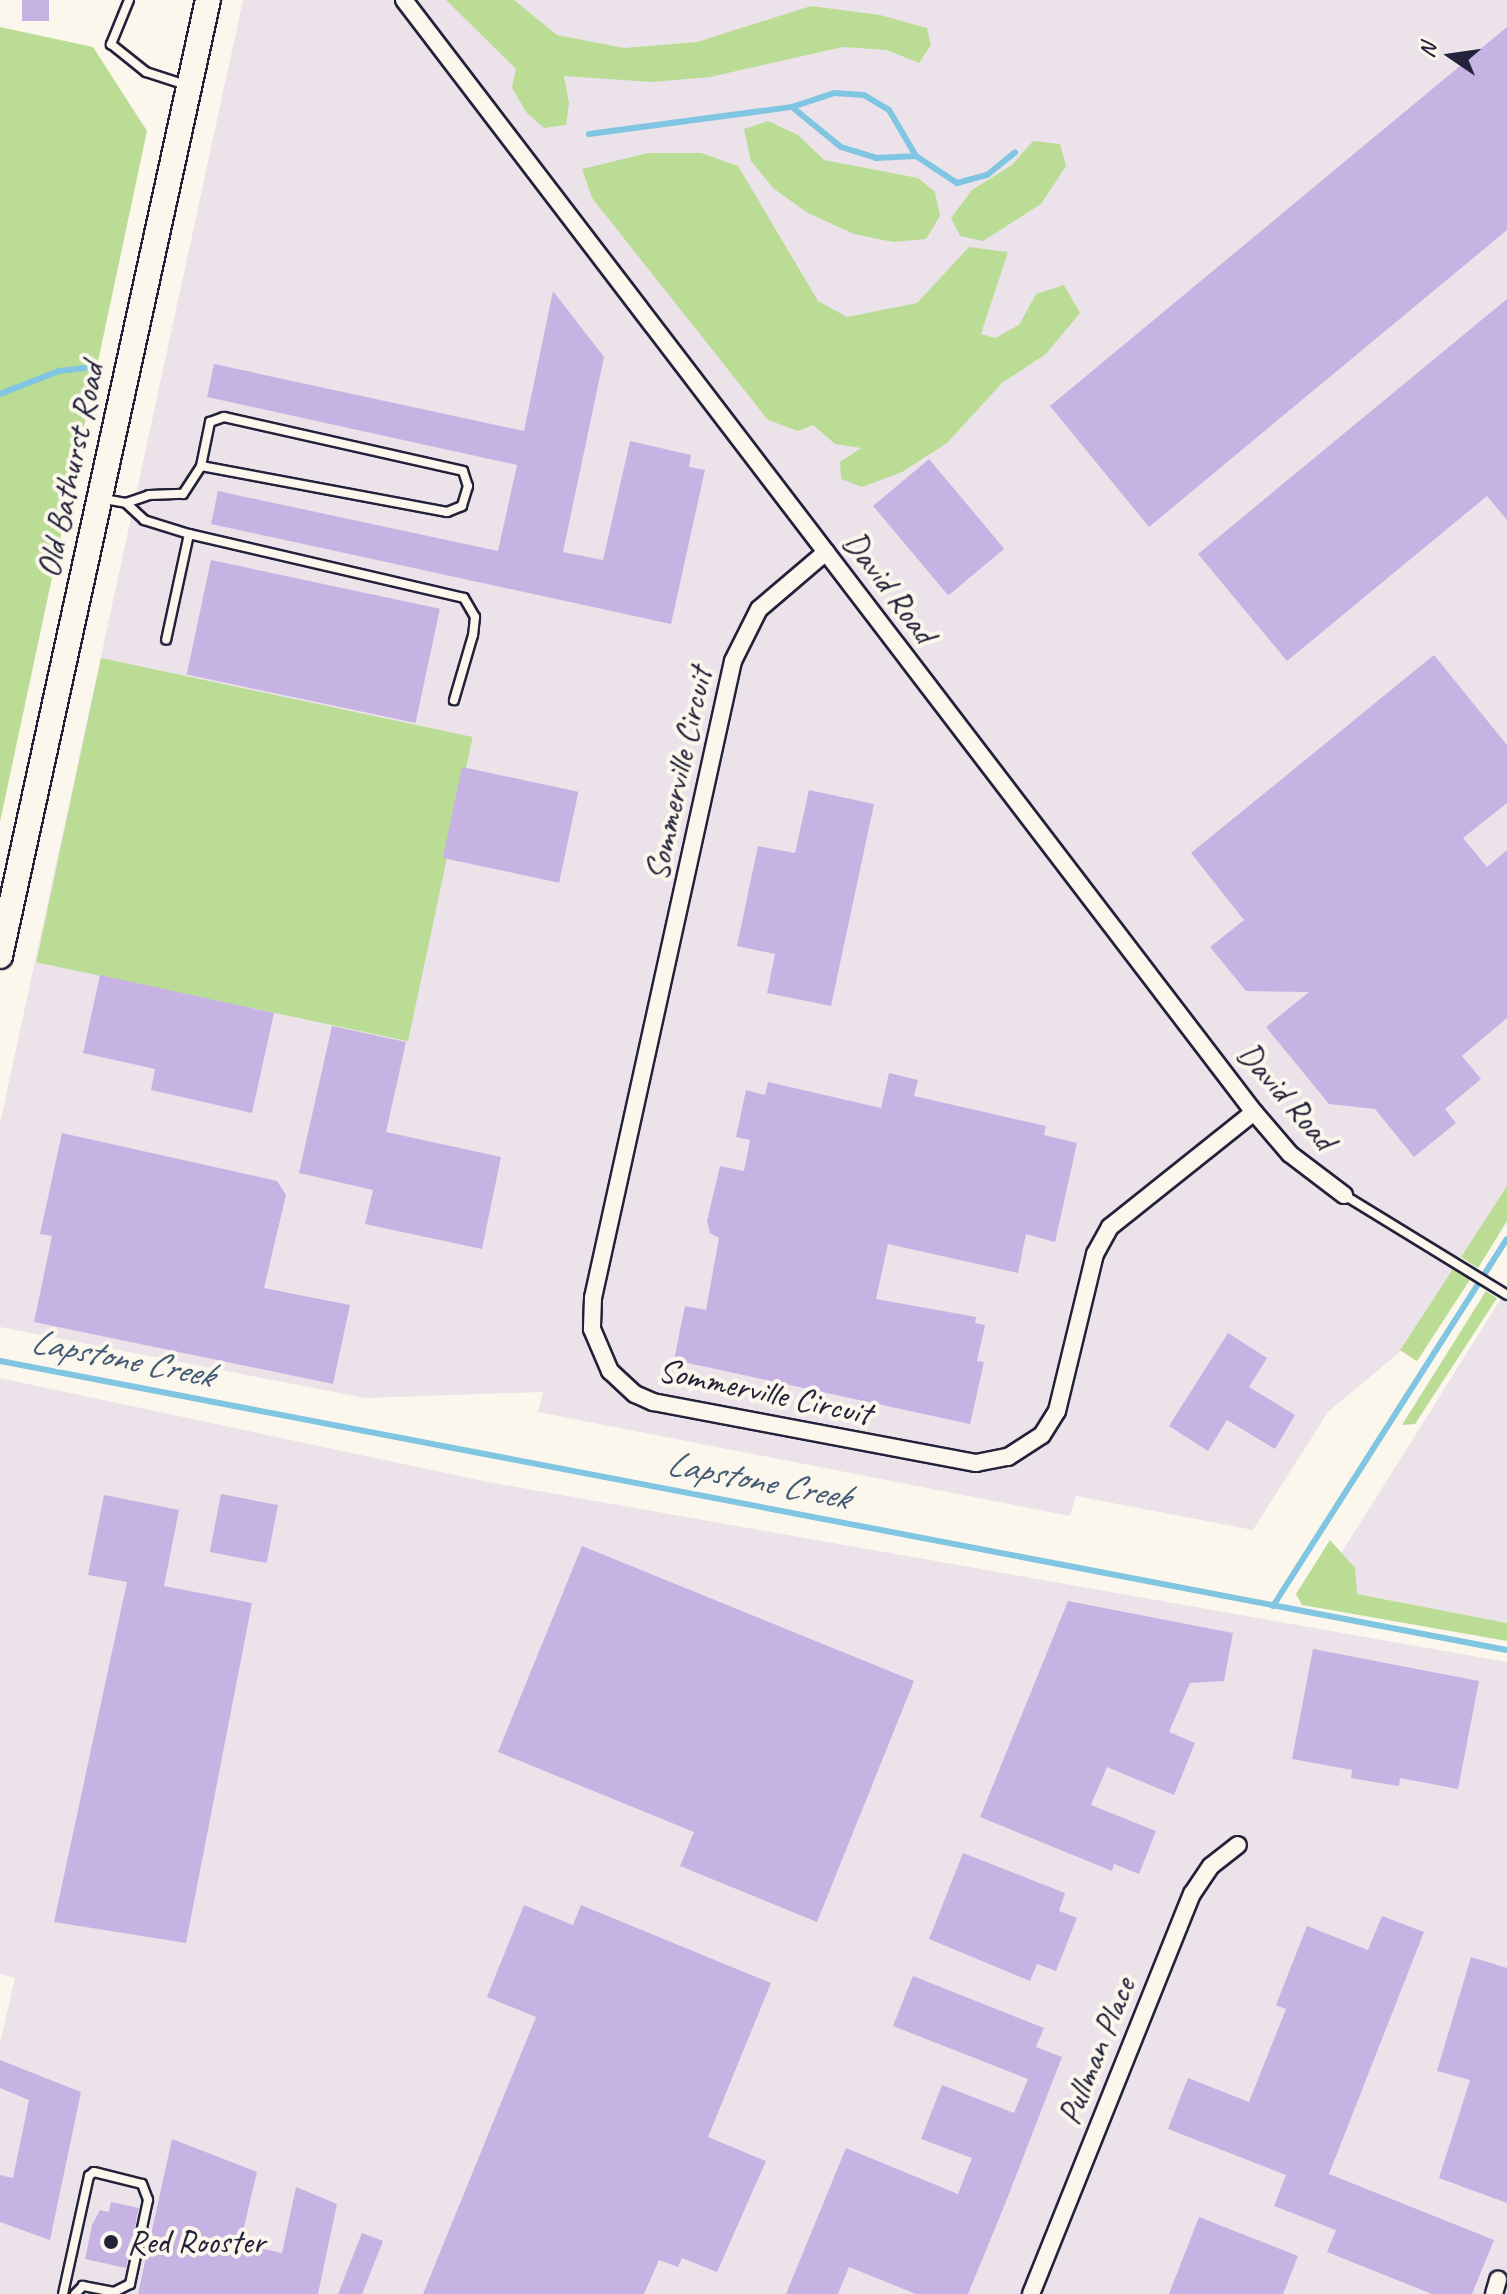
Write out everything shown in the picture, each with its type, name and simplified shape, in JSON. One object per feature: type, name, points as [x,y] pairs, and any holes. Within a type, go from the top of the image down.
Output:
[{"type":"main road","name":"Old Bathurst Road","points":[[0,956],[187,85],[208,0]]},
{"type":"street","name":"David Road","points":[[404,0],[1254,1112],[1290,1154],[1344,1195]]},
{"type":"street","name":"Sommerville Circuit","points":[[826,552],[759,609],[733,661],[593,1298],[592,1329],[610,1371],[653,1402],[976,1463],[1008,1457],[1042,1435],[1057,1411],[1095,1254],[1110,1227],[1254,1112]]},
{"type":"street","name":"Pullman Place","points":[[1031,2294],[1192,1894],[1211,1866],[1238,1845]]},
{"type":"lane","points":[[129,0],[111,44],[146,72],[187,85]]},
{"type":"lane","points":[[99,498],[126,503],[149,495],[183,494],[201,466],[210,422],[224,417],[463,471],[468,486],[462,506],[447,512],[201,466]]},
{"type":"lane","points":[[126,503],[144,520],[189,534],[464,598],[475,617],[473,635],[454,700]]},
{"type":"lane","points":[[166,640],[189,534]]},
{"type":"lane","points":[[1344,1195],[1507,1295]]},
{"type":"lane","points":[[63,2294],[89,2176],[94,2172],[142,2184],[148,2200],[130,2284],[114,2292],[83,2286],[75,2294]]},
{"type":"shaded area","points":[[243,0],[1507,0],[1507,1186],[1401,1351],[1328,1412],[1253,1530],[1076,1496],[1070,1516],[538,1412],[543,1392],[365,1398],[0,1327],[0,1123]]},
{"type":"shaded area","points":[[1507,1289],[1507,1623],[1320,1587]]},
{"type":"shaded area","points":[[0,1378],[488,1482],[1507,1662],[1507,2294],[0,2294],[0,2043],[15,1978],[0,1974]]},
{"type":"green space","points":[[446,0],[514,0],[557,35],[624,48],[697,42],[811,6],[880,15],[927,28],[931,45],[919,63],[887,50],[843,47],[710,77],[652,82],[564,76],[569,103],[566,125],[544,128],[526,112],[512,88],[516,69]]},
{"type":"green space","points":[[0,27],[93,47],[147,131],[0,822]]},
{"type":"green space","points":[[768,121],[798,135],[824,160],[918,178],[935,192],[940,216],[926,239],[893,242],[854,234],[808,213],[774,189],[751,161],[744,129]]},
{"type":"green space","points":[[1033,141],[1060,144],[1066,166],[1041,204],[983,241],[960,236],[951,218],[972,190],[1012,165]]},
{"type":"green space","points":[[648,153],[701,153],[738,166],[818,301],[847,317],[917,303],[969,247],[1008,252],[981,334],[995,338],[1019,325],[1036,294],[1064,285],[1080,313],[1046,354],[1002,383],[947,443],[902,472],[862,487],[841,479],[840,462],[861,448],[835,444],[813,425],[798,431],[768,420],[592,198],[582,169]]},
{"type":"green space","points":[[101,658],[473,737],[408,1041],[36,962]]},
{"type":"green space","points":[[1507,1186],[1507,1221],[1478,1268],[1461,1257]]},
{"type":"green space","points":[[1453,1269],[1470,1280],[1417,1361],[1400,1350]]},
{"type":"green space","points":[[1486,1291],[1497,1298],[1415,1424],[1402,1425]]},
{"type":"green space","points":[[1330,1540],[1355,1568],[1357,1594],[1507,1623],[1507,1641],[1302,1605],[1296,1594]]},
{"type":"building","points":[[22,0],[49,0],[49,21],[22,21]]},
{"type":"building","points":[[1507,27],[1507,230],[1149,527],[1050,406]]},
{"type":"building","points":[[553,291],[604,357],[563,552],[603,560],[630,441],[691,455],[689,467],[705,470],[671,624],[211,524],[218,491],[498,551],[517,465],[207,397],[214,364],[524,431]]},
{"type":"building","points":[[1507,299],[1507,520],[1487,496],[1287,661],[1198,554]]},
{"type":"building","points":[[929,459],[1004,549],[948,596],[873,506]]},
{"type":"building","points":[[211,560],[440,609],[416,723],[187,674]]},
{"type":"building","points":[[1434,655],[1507,745],[1507,803],[1463,838],[1487,867],[1507,850],[1507,1018],[1462,1056],[1481,1079],[1445,1109],[1456,1123],[1414,1157],[1375,1109],[1329,1104],[1266,1027],[1309,992],[1246,991],[1210,947],[1244,920],[1191,853]]},
{"type":"building","points":[[462,767],[578,792],[559,883],[443,858]]},
{"type":"building","points":[[809,790],[874,804],[831,1006],[767,993],[775,954],[737,946],[758,846],[795,853]]},
{"type":"building","points":[[100,975],[274,1013],[252,1113],[151,1090],[155,1069],[83,1053]]},
{"type":"building","points":[[332,1026],[406,1042],[386,1132],[501,1157],[482,1249],[365,1224],[373,1190],[299,1173]]},
{"type":"building","points":[[889,1073],[918,1080],[914,1096],[1046,1126],[1044,1135],[1077,1143],[1055,1242],[1026,1234],[1018,1273],[888,1244],[876,1299],[976,1317],[975,1323],[985,1325],[977,1361],[984,1362],[970,1424],[674,1360],[685,1306],[706,1310],[719,1238],[710,1233],[707,1221],[720,1166],[744,1171],[750,1140],[736,1137],[746,1090],[765,1095],[768,1082],[881,1108]]},
{"type":"building","points":[[62,1133],[277,1181],[286,1195],[264,1288],[350,1305],[333,1384],[34,1322],[52,1236],[40,1234]]},
{"type":"building","points":[[1228,1333],[1267,1358],[1249,1387],[1295,1415],[1275,1449],[1227,1420],[1208,1451],[1169,1426]]},
{"type":"building","points":[[221,1494],[278,1505],[267,1563],[210,1552]]},
{"type":"building","points":[[104,1495],[179,1510],[164,1586],[252,1603],[186,1943],[54,1922],[127,1582],[88,1575]]},
{"type":"building","points":[[582,1546],[914,1681],[817,1922],[680,1866],[694,1832],[498,1752]]},
{"type":"building","points":[[1068,1601],[1233,1633],[1224,1681],[1190,1683],[1169,1732],[1195,1743],[1174,1795],[1107,1767],[1091,1805],[1156,1831],[1139,1874],[1114,1864],[1112,1871],[980,1817]]},
{"type":"building","points":[[1313,1649],[1479,1681],[1458,1789],[1400,1778],[1399,1786],[1351,1778],[1352,1770],[1292,1759]]},
{"type":"building","points":[[963,1853],[1065,1893],[1059,1911],[1077,1918],[1056,1971],[1037,1964],[1030,1981],[929,1939]]},
{"type":"building","points":[[524,1905],[573,1925],[581,1905],[771,1983],[708,2137],[766,2161],[717,2272],[682,2258],[678,2267],[659,2260],[644,2294],[423,2294],[536,2017],[487,1997]]},
{"type":"building","points":[[1382,1916],[1424,1932],[1329,2174],[1494,2240],[1472,2294],[1432,2294],[1327,2252],[1336,2230],[1274,2206],[1286,2175],[1168,2129],[1188,2078],[1249,2102],[1286,2009],[1276,2005],[1307,1926],[1368,1950]]},
{"type":"building","points":[[1471,1957],[1507,1968],[1507,2203],[1439,2178],[1470,2080],[1437,2071]]},
{"type":"building","points":[[913,1976],[1044,2028],[1036,2047],[1062,2057],[1005,2204],[968,2294],[916,2294],[849,2267],[838,2294],[786,2294],[846,2148],[958,2194],[972,2158],[921,2139],[942,2085],[1014,2113],[1028,2079],[893,2026]]},
{"type":"building","points":[[0,2060],[81,2092],[50,2240],[0,2222],[0,2175],[13,2178],[29,2100],[0,2088]]},
{"type":"building","points":[[172,2139],[257,2172],[240,2244],[282,2253],[296,2187],[337,2204],[318,2294],[138,2294]]},
{"type":"building","name":"Red Rooster","points":[[111,2202],[139,2208],[126,2268],[85,2259],[92,2225],[100,2210],[109,2212]]},
{"type":"building","points":[[1199,2217],[1298,2256],[1283,2294],[1169,2294]]},
{"type":"building","points":[[362,2233],[383,2241],[362,2294],[338,2294]]},
{"type":"waterway","points":[[589,134],[792,107],[834,93],[864,95],[889,110],[916,156],[957,183],[987,175],[1015,152]]},
{"type":"waterway","points":[[792,107],[841,147],[876,158],[916,156]]},
{"type":"waterway","points":[[0,394],[59,371],[90,367]]},
{"type":"waterway","points":[[1273,1606],[1507,1239]]},
{"type":"waterway","name":"Lapstone Creek","points":[[0,1361],[1507,1650]]},
{"type":"place","name":"Red Rooster","points":[[111,2242]]}]
